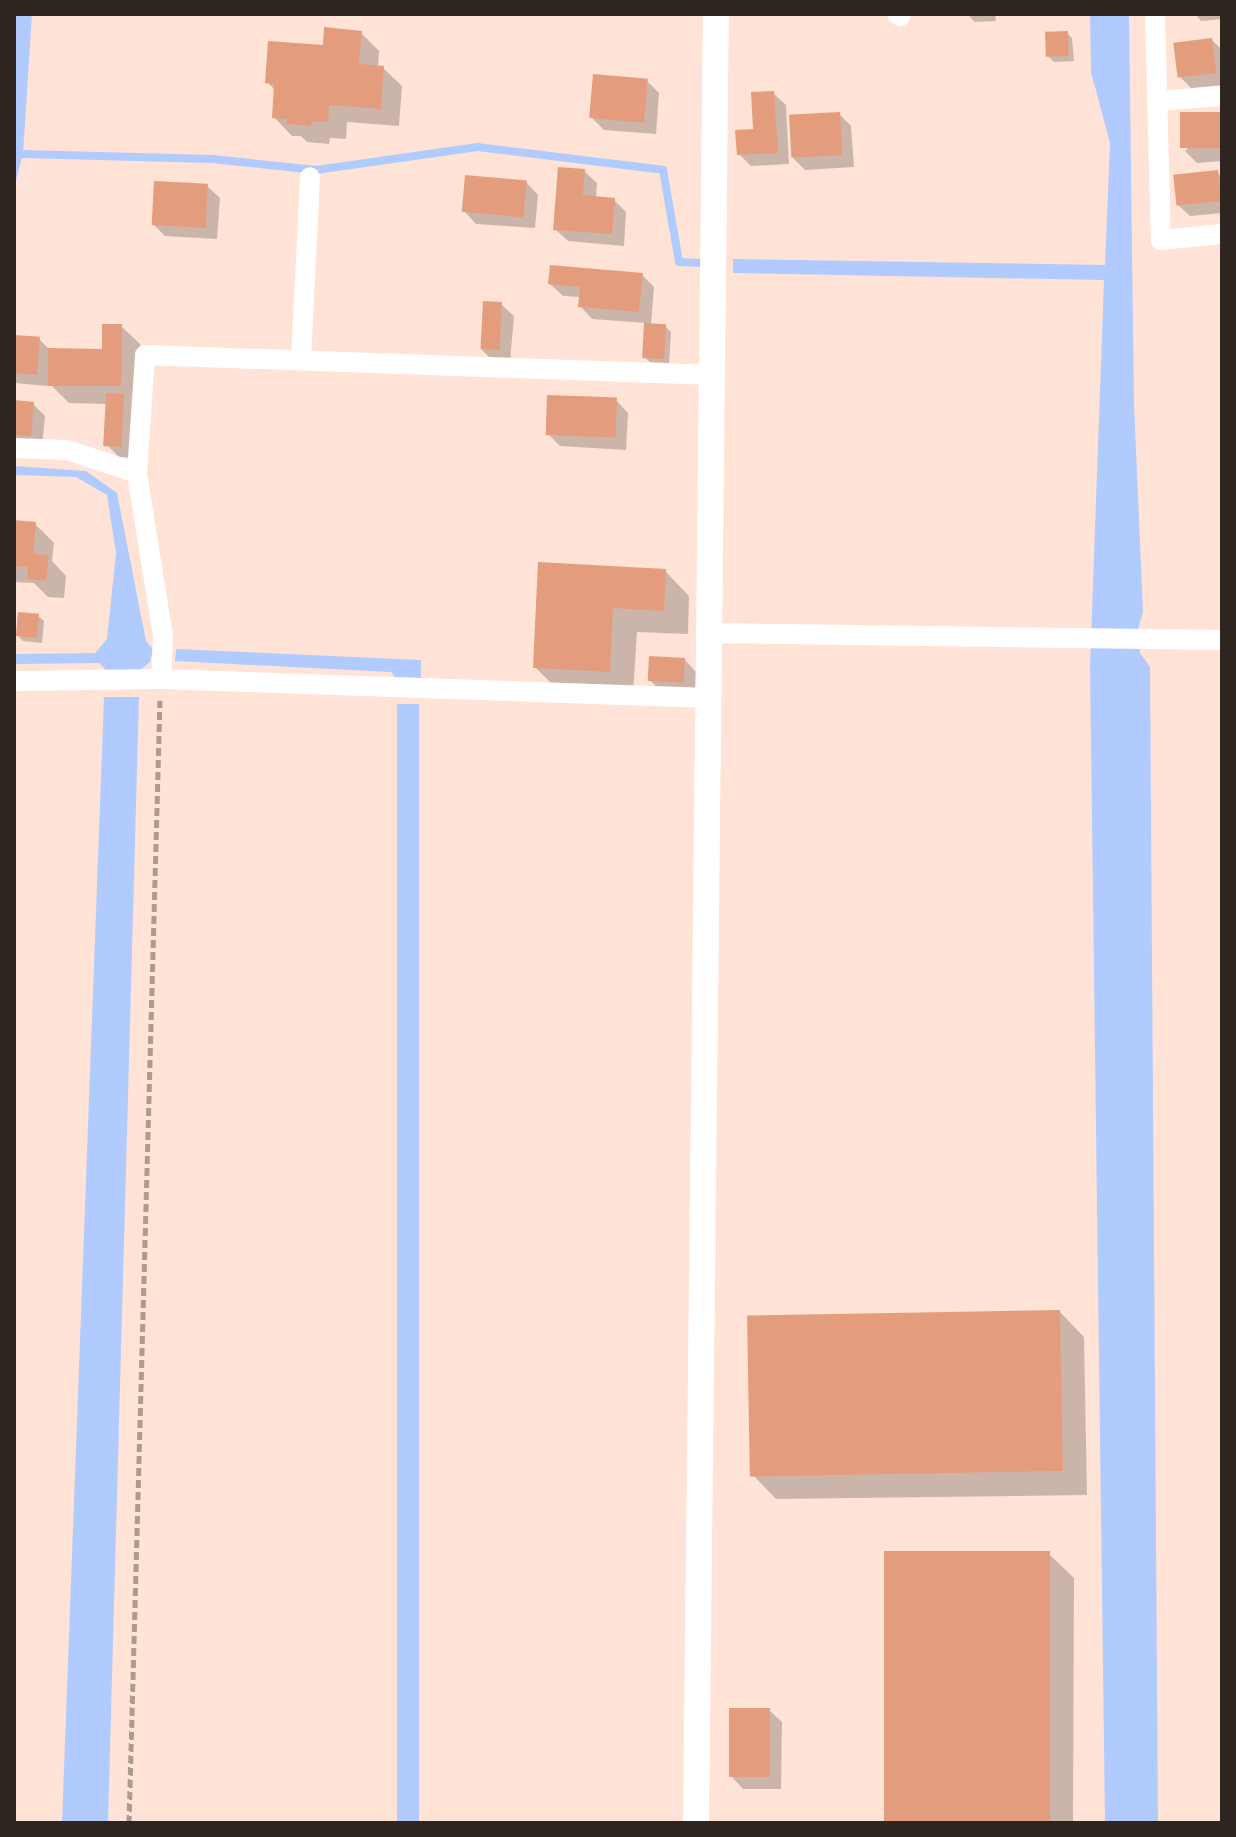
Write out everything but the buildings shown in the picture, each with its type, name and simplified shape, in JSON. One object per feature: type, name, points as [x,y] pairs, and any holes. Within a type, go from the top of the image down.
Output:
[{"type":"street","points":[[696,1823],[712,633],[716,14]]},
{"type":"street","points":[[1155,14],[1161,240],[1222,234]]},
{"type":"street","points":[[1157,101],[1222,96]]},
{"type":"street","points":[[301,360],[310,177]]},
{"type":"street","points":[[161,679],[163,636],[137,473],[145,355],[713,375]]},
{"type":"street","points":[[14,448],[67,450],[137,473]]},
{"type":"street","points":[[712,633],[1222,640]]},
{"type":"street","points":[[14,681],[161,679],[710,698]]},
{"type":"path","points":[[129,1823],[161,679]]},
{"type":"water","points":[[14,14],[32,14],[23,154],[14,188]]},
{"type":"water","points":[[1090,14],[1129,14],[1134,404],[1143,612],[1138,629],[1140,653],[1150,667],[1158,1823],[1105,1823],[1090,666],[1104,280],[733,273],[733,259],[1105,265],[1110,143],[1091,72]]},
{"type":"water","points":[[14,466],[86,471],[117,493],[146,641],[153,649],[150,662],[139,671],[107,671],[99,663],[14,664],[14,654],[95,653],[107,639],[116,553],[107,495],[76,477],[14,475]]},
{"type":"water","points":[[176,649],[421,660],[421,680],[397,680],[391,672],[175,661]]},
{"type":"water","points":[[104,697],[139,697],[108,1823],[62,1823]]},
{"type":"water","points":[[397,704],[419,704],[419,1823],[397,1823]]},
{"type":"waterway","points":[[23,154],[212,159],[316,170],[477,147],[663,170],[679,262],[700,263]]}]
